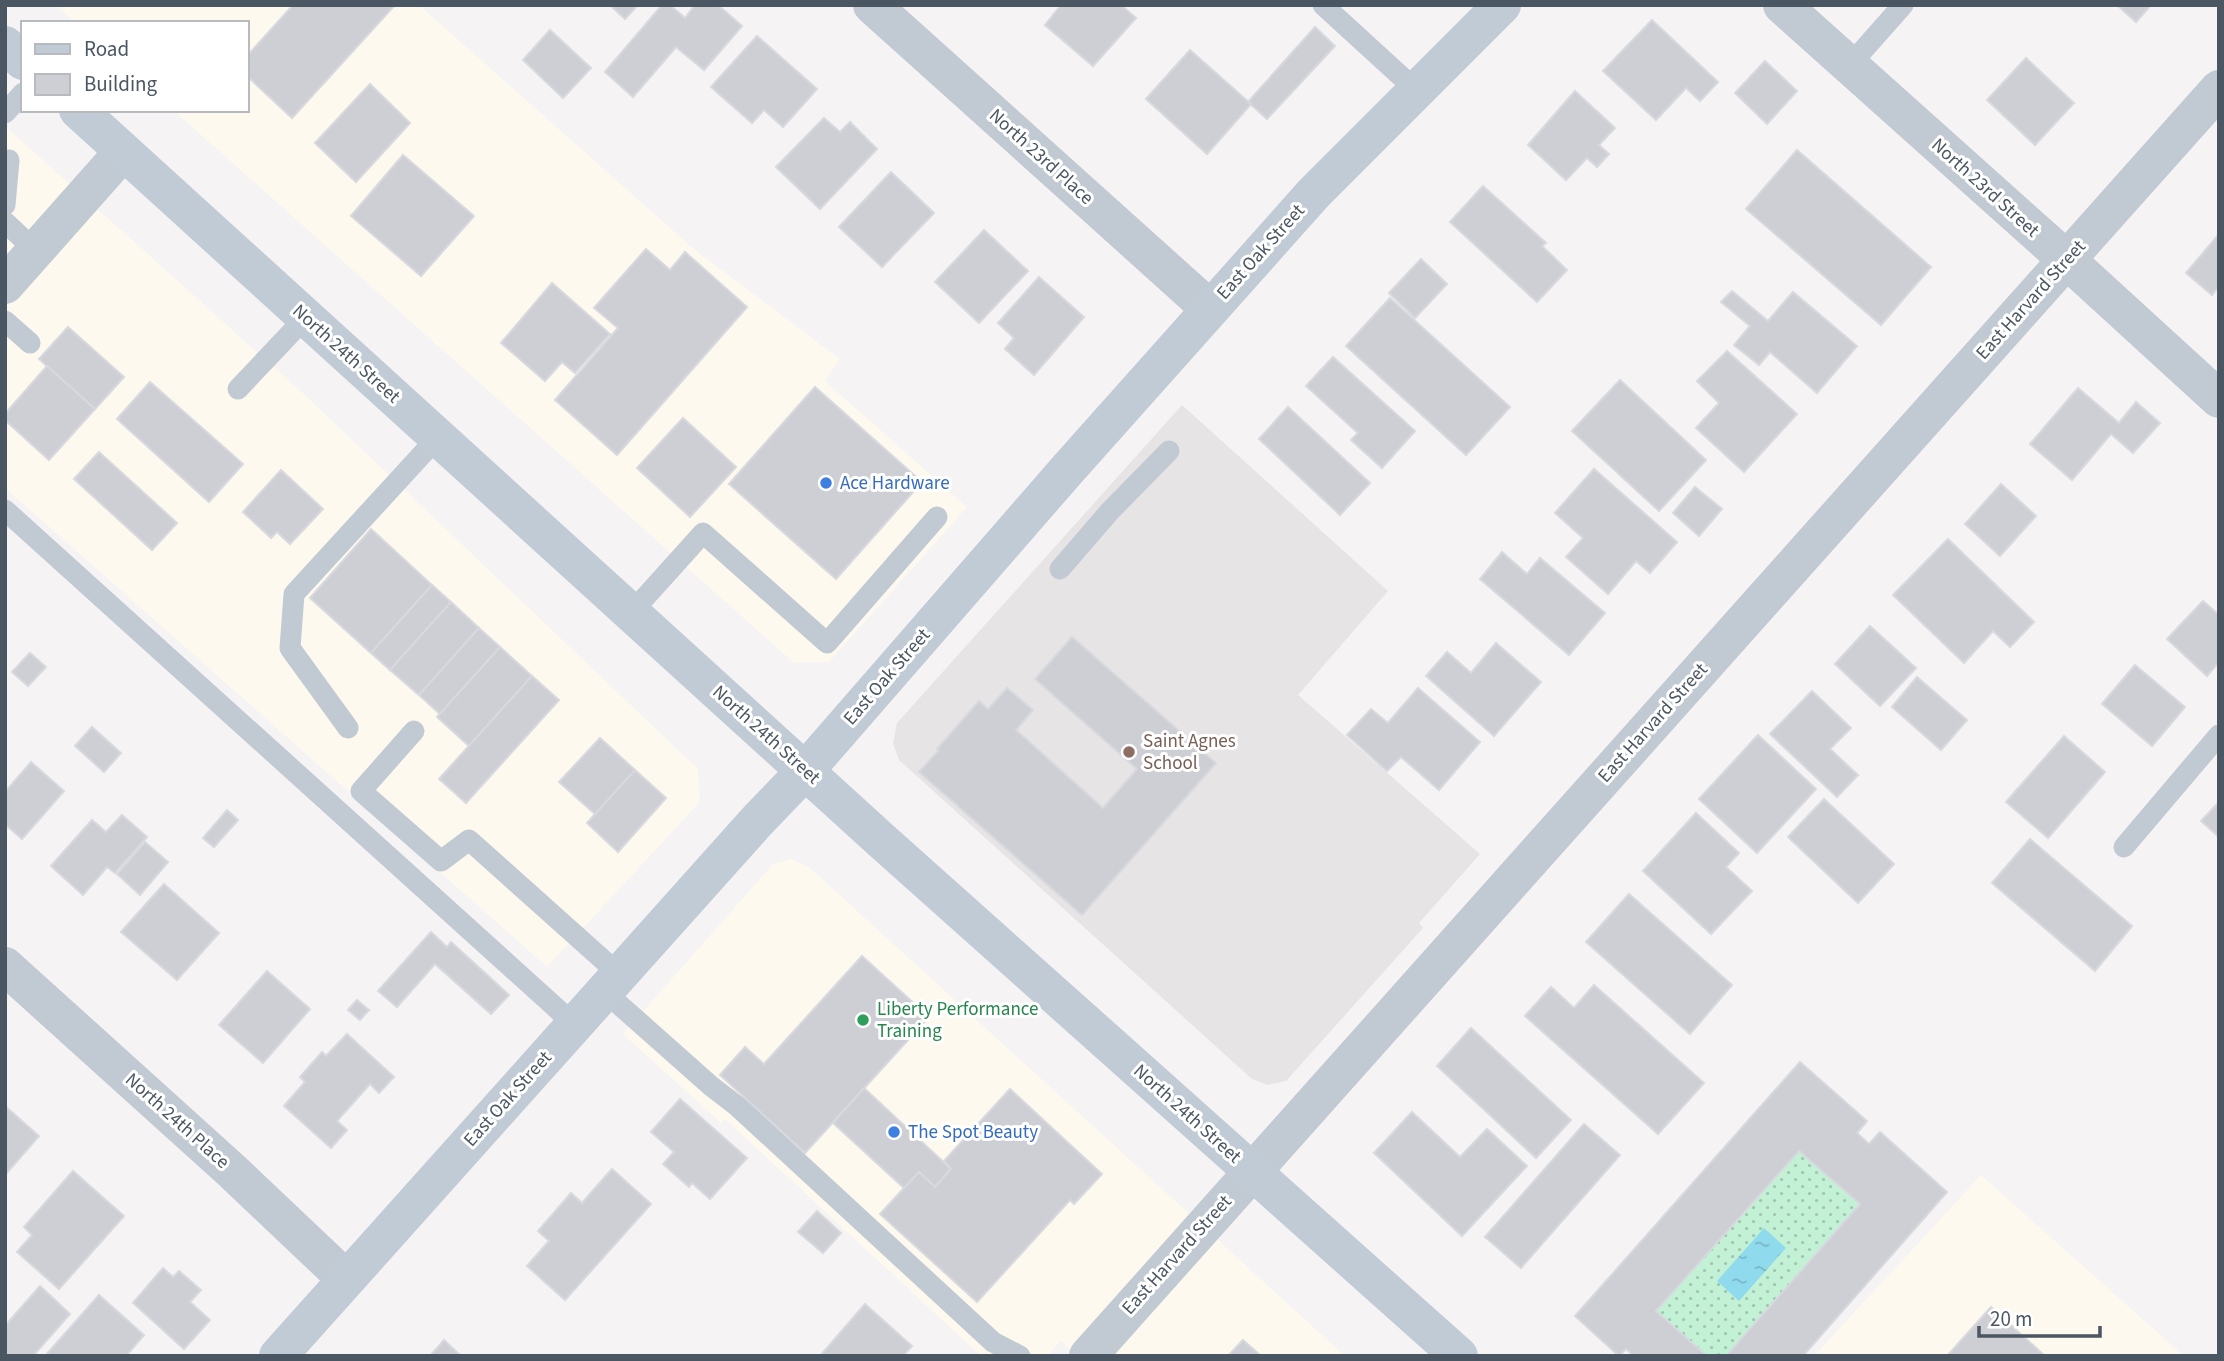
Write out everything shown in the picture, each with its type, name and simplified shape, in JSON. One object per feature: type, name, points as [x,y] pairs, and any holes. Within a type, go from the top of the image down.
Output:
[{"type":"main road","name":"East Oak Street","points":[[278,1356],[748,831],[805,771],[1314,193],[1502,5]]},
{"type":"main road","points":[[5,45],[21,59]]},
{"type":"main road","name":"North 24th Street","points":[[80,112],[805,771],[1458,1356]]},
{"type":"street","name":"North 23rd Place","points":[[872,5],[1210,309]]},
{"type":"street","name":"North 23rd Street","points":[[1782,5],[2219,399]]},
{"type":"street","name":"East Harvard Street","points":[[1088,1356],[2219,89]]},
{"type":"street","points":[[5,285],[123,152]]},
{"type":"street","name":"North 24th Place","points":[[5,966],[232,1171],[346,1279]]},
{"type":"lane","points":[[1323,5],[1416,90]]},
{"type":"lane","points":[[1849,66],[1903,5]]},
{"type":"lane","points":[[5,113],[21,95]]},
{"type":"lane","points":[[5,205],[9,160]]},
{"type":"lane","points":[[5,222],[36,251]]},
{"type":"lane","points":[[238,389],[306,317]]},
{"type":"lane","points":[[5,321],[30,343]]},
{"type":"lane","points":[[348,728],[290,648],[294,594],[438,437]]},
{"type":"lane","points":[[1060,569],[1111,510],[1169,451]]},
{"type":"lane","points":[[5,510],[575,1025]]},
{"type":"lane","points":[[631,613],[703,533],[827,643],[937,517]]},
{"type":"lane","points":[[414,731],[361,791],[441,860],[469,840],[711,1087],[737,1106],[993,1342],[1020,1356]]},
{"type":"lane","points":[[2124,847],[2219,735]]},
{"type":"shaded area","points":[[56,5],[419,5],[695,250],[840,359],[825,381],[967,507],[829,662],[793,662],[175,112],[248,112],[248,21],[73,21]]},
{"type":"shaded area","points":[[5,126],[306,396],[698,769],[700,802],[547,967],[5,488]]},
{"type":"shaded area","name":"Saint Agnes School","points":[[1182,405],[1388,591],[1298,695],[1480,854],[1419,923],[1423,928],[1286,1081],[1268,1085],[1252,1079],[899,760],[893,743],[897,723]]},
{"type":"shaded area","points":[[791,859],[809,867],[1345,1356],[1077,1356],[1061,1341],[1047,1356],[981,1356],[725,1119],[721,1123],[623,1034],[773,864]]},
{"type":"shaded area","points":[[1981,1175],[2184,1356],[1814,1356]]},
{"type":"green space","points":[[1799,1151],[1860,1204],[1726,1356],[1707,1356],[1656,1311]]},
{"type":"water","points":[[1764,1228],[1786,1248],[1739,1301],[1717,1281]]},
{"type":"building","points":[[293,5],[395,5],[292,118],[248,77],[248,55]]},
{"type":"building","points":[[610,5],[638,5],[625,19]]},
{"type":"building","points":[[662,5],[670,5],[685,18],[695,5],[718,5],[742,26],[704,70],[676,47],[633,97],[605,72]]},
{"type":"building","points":[[1061,5],[1121,5],[1136,18],[1093,66],[1045,25]]},
{"type":"building","points":[[2117,5],[2151,5],[2136,22]]},
{"type":"building","points":[[1652,20],[1718,82],[1700,101],[1686,88],[1656,120],[1603,71]]},
{"type":"building","points":[[1315,27],[1335,46],[1267,119],[1248,102]]},
{"type":"building","points":[[550,30],[591,68],[563,98],[523,60]]},
{"type":"building","points":[[757,36],[817,89],[783,127],[764,110],[752,123],[711,87]]},
{"type":"building","points":[[1190,50],[1251,104],[1207,154],[1146,99]]},
{"type":"building","points":[[2026,58],[2074,103],[2035,145],[1987,100]]},
{"type":"building","points":[[1765,61],[1797,91],[1767,124],[1735,93]]},
{"type":"building","points":[[370,84],[410,123],[356,182],[315,143]]},
{"type":"building","points":[[1575,91],[1615,128],[1599,145],[1609,154],[1597,167],[1587,158],[1566,180],[1528,145]]},
{"type":"building","points":[[824,118],[840,132],[850,122],[877,149],[820,209],[776,167]]},
{"type":"building","points":[[1797,150],[1931,267],[1881,325],[1746,209]]},
{"type":"building","points":[[403,155],[474,216],[421,276],[351,216]]},
{"type":"building","points":[[891,172],[934,213],[882,267],[839,227]]},
{"type":"building","points":[[1483,186],[1546,243],[1542,246],[1567,270],[1537,302],[1450,222]]},
{"type":"building","points":[[984,230],[1028,271],[979,323],[935,282]]},
{"type":"building","points":[[2219,234],[2219,286],[2212,295],[2186,273]]},
{"type":"building","points":[[646,249],[670,270],[685,252],[747,307],[617,455],[555,400],[618,328],[594,308]]},
{"type":"building","points":[[1421,259],[1447,284],[1415,318],[1389,293]]},
{"type":"building","points":[[1039,277],[1084,317],[1034,375],[1005,349],[1014,338],[998,323]]},
{"type":"building","points":[[552,283],[610,334],[575,373],[562,362],[545,381],[501,343]]},
{"type":"building","points":[[1732,291],[1768,321],[1793,292],[1857,346],[1817,393],[1770,352],[1759,365],[1734,345],[1750,326],[1721,302]]},
{"type":"building","points":[[1390,298],[1510,407],[1466,455],[1346,346]]},
{"type":"building","points":[[68,327],[124,377],[95,409],[39,359]]},
{"type":"building","points":[[1727,351],[1797,414],[1744,472],[1696,428],[1719,403],[1697,381]]},
{"type":"building","points":[[1333,357],[1415,431],[1382,468],[1351,440],[1358,433],[1306,386]]},
{"type":"building","points":[[47,366],[95,409],[49,460],[5,420],[5,414]]},
{"type":"building","points":[[1620,380],[1706,460],[1659,511],[1572,431]]},
{"type":"building","points":[[150,382],[243,464],[209,502],[117,419]]},
{"type":"building","name":"Ace Hardware","points":[[815,387],[922,482],[836,579],[729,484]]},
{"type":"building","points":[[2078,388],[2119,423],[2136,402],[2160,423],[2133,453],[2111,434],[2072,480],[2030,444]]},
{"type":"building","points":[[1288,407],[1370,483],[1340,515],[1259,439]]},
{"type":"building","points":[[683,418],[736,467],[690,517],[637,468]]},
{"type":"building","points":[[99,452],[177,523],[152,550],[74,479]]},
{"type":"building","points":[[1594,469],[1677,542],[1650,573],[1636,561],[1608,594],[1566,557],[1583,538],[1555,513]]},
{"type":"building","points":[[281,470],[323,509],[290,544],[277,532],[271,538],[243,512]]},
{"type":"building","points":[[2001,484],[2036,516],[2000,556],[1965,524]]},
{"type":"building","points":[[1695,487],[1722,509],[1699,536],[1673,513]]},
{"type":"building","points":[[371,529],[432,585],[371,653],[310,598]]},
{"type":"building","points":[[1948,539],[2034,622],[2010,647],[1993,631],[1964,663],[1893,595]]},
{"type":"building","points":[[1502,552],[1527,574],[1540,558],[1605,613],[1569,655],[1480,579]]},
{"type":"building","points":[[432,585],[451,602],[390,670],[371,653]]},
{"type":"building","points":[[2203,601],[2219,615],[2219,662],[2207,676],[2167,639]]},
{"type":"building","points":[[451,602],[479,628],[419,695],[390,670]]},
{"type":"building","points":[[1870,626],[1916,668],[1880,706],[1835,664]]},
{"type":"building","points":[[479,628],[500,647],[440,714],[419,695]]},
{"type":"building","points":[[1072,637],[1216,763],[1082,915],[919,772],[979,701],[988,709],[1007,688],[1033,710],[1016,730],[1103,808],[1137,769],[1035,679]]},
{"type":"building","points":[[1496,643],[1541,682],[1494,736],[1426,676],[1447,652],[1471,673]]},
{"type":"building","points":[[500,647],[532,676],[469,746],[437,717]]},
{"type":"building","points":[[30,653],[46,667],[28,686],[12,672]]},
{"type":"building","points":[[2135,665],[2185,707],[2152,746],[2102,704]]},
{"type":"building","points":[[532,676],[559,700],[466,803],[439,779]]},
{"type":"building","points":[[1917,677],[1967,720],[1941,750],[1892,707]]},
{"type":"building","points":[[1418,688],[1480,742],[1439,790],[1401,757],[1387,771],[1347,735],[1371,709],[1388,723]]},
{"type":"building","points":[[1812,691],[1851,728],[1830,749],[1858,775],[1837,797],[1770,734]]},
{"type":"building","points":[[92,727],[121,753],[104,772],[75,746]]},
{"type":"building","points":[[1758,735],[1816,789],[1757,853],[1699,799]]},
{"type":"building","points":[[2064,736],[2105,772],[2048,838],[2006,802]]},
{"type":"building","points":[[600,738],[635,770],[595,814],[559,782]]},
{"type":"building","points":[[31,762],[64,791],[22,839],[5,824],[5,792]]},
{"type":"building","points":[[635,770],[666,798],[618,852],[587,823]]},
{"type":"building","points":[[1824,799],[1894,864],[1858,903],[1788,837]]},
{"type":"building","points":[[2219,802],[2219,837],[2201,821]]},
{"type":"building","points":[[227,810],[238,820],[214,847],[203,838]]},
{"type":"building","points":[[1696,813],[1739,853],[1726,867],[1752,891],[1711,934],[1643,871]]},
{"type":"building","points":[[122,815],[147,837],[115,873],[107,867],[83,895],[51,866],[92,820],[106,832]]},
{"type":"building","points":[[2030,839],[2132,926],[2095,971],[1992,883]]},
{"type":"building","points":[[145,842],[168,862],[140,895],[117,874]]},
{"type":"building","points":[[164,884],[219,933],[177,980],[121,932]]},
{"type":"building","points":[[1629,894],[1732,985],[1690,1034],[1586,942]]},
{"type":"building","points":[[431,932],[447,947],[451,942],[509,995],[491,1014],[435,964],[397,1007],[378,991]]},
{"type":"building","points":[[862,956],[929,1017],[805,1153],[720,1075],[745,1047],[764,1064]]},
{"type":"building","points":[[267,971],[310,1009],[263,1063],[219,1025]]},
{"type":"building","points":[[1594,985],[1704,1083],[1658,1134],[1525,1016],[1551,987],[1574,1008]]},
{"type":"building","points":[[357,1000],[369,1010],[360,1020],[348,1010]]},
{"type":"building","points":[[1471,1028],[1571,1120],[1536,1158],[1437,1066]]},
{"type":"building","points":[[347,1034],[394,1077],[379,1093],[370,1084],[337,1121],[347,1130],[331,1148],[284,1106],[305,1082],[300,1077],[322,1052],[326,1056]]},
{"type":"building","points":[[1800,1062],[1867,1121],[1857,1133],[1869,1144],[1880,1132],[1947,1192],[1803,1356],[1726,1356],[1860,1204],[1799,1151],[1656,1311],[1707,1356],[1634,1356],[1626,1349],[1619,1356],[1575,1316]]},
{"type":"building","points":[[864,1088],[951,1169],[935,1187],[919,1172],[904,1188],[833,1123]]},
{"type":"building","points":[[1010,1089],[1102,1174],[1074,1204],[1070,1200],[977,1302],[880,1214],[919,1172],[935,1187],[951,1169],[944,1161]]},
{"type":"building","points":[[680,1099],[747,1158],[710,1199],[692,1183],[689,1187],[663,1164],[674,1152],[651,1132]]},
{"type":"building","points":[[5,1106],[39,1136],[5,1175]]},
{"type":"building","points":[[1412,1112],[1460,1157],[1487,1129],[1527,1166],[1462,1236],[1374,1153]]},
{"type":"building","points":[[1584,1124],[1620,1155],[1521,1268],[1485,1237]]},
{"type":"building","points":[[612,1169],[651,1204],[565,1300],[527,1266],[549,1241],[538,1231],[571,1193],[582,1203]]},
{"type":"building","points":[[73,1171],[124,1216],[59,1289],[17,1252],[32,1235],[24,1227]]},
{"type":"building","points":[[817,1211],[841,1233],[823,1253],[798,1232]]},
{"type":"building","points":[[163,1268],[173,1277],[179,1271],[201,1290],[190,1302],[210,1320],[184,1349],[133,1303]]},
{"type":"building","points":[[40,1286],[70,1314],[33,1356],[5,1356],[5,1326]]},
{"type":"building","points":[[99,1295],[144,1335],[126,1356],[45,1356]]},
{"type":"building","points":[[865,1304],[912,1346],[903,1356],[820,1356]]},
{"type":"building","points":[[1991,1307],[2045,1356],[1947,1356]]},
{"type":"building","points":[[444,1340],[461,1356],[430,1356]]},
{"type":"building","points":[[1243,1340],[1261,1356],[1228,1356]]},
{"type":"place","name":"Ace Hardware","points":[[826,483]]},
{"type":"place","name":"Saint Agnes School","points":[[1129,752]]},
{"type":"place","name":"Liberty Performance Training","points":[[863,1020]]},
{"type":"place","name":"The Spot Beauty","points":[[894,1132]]}]
